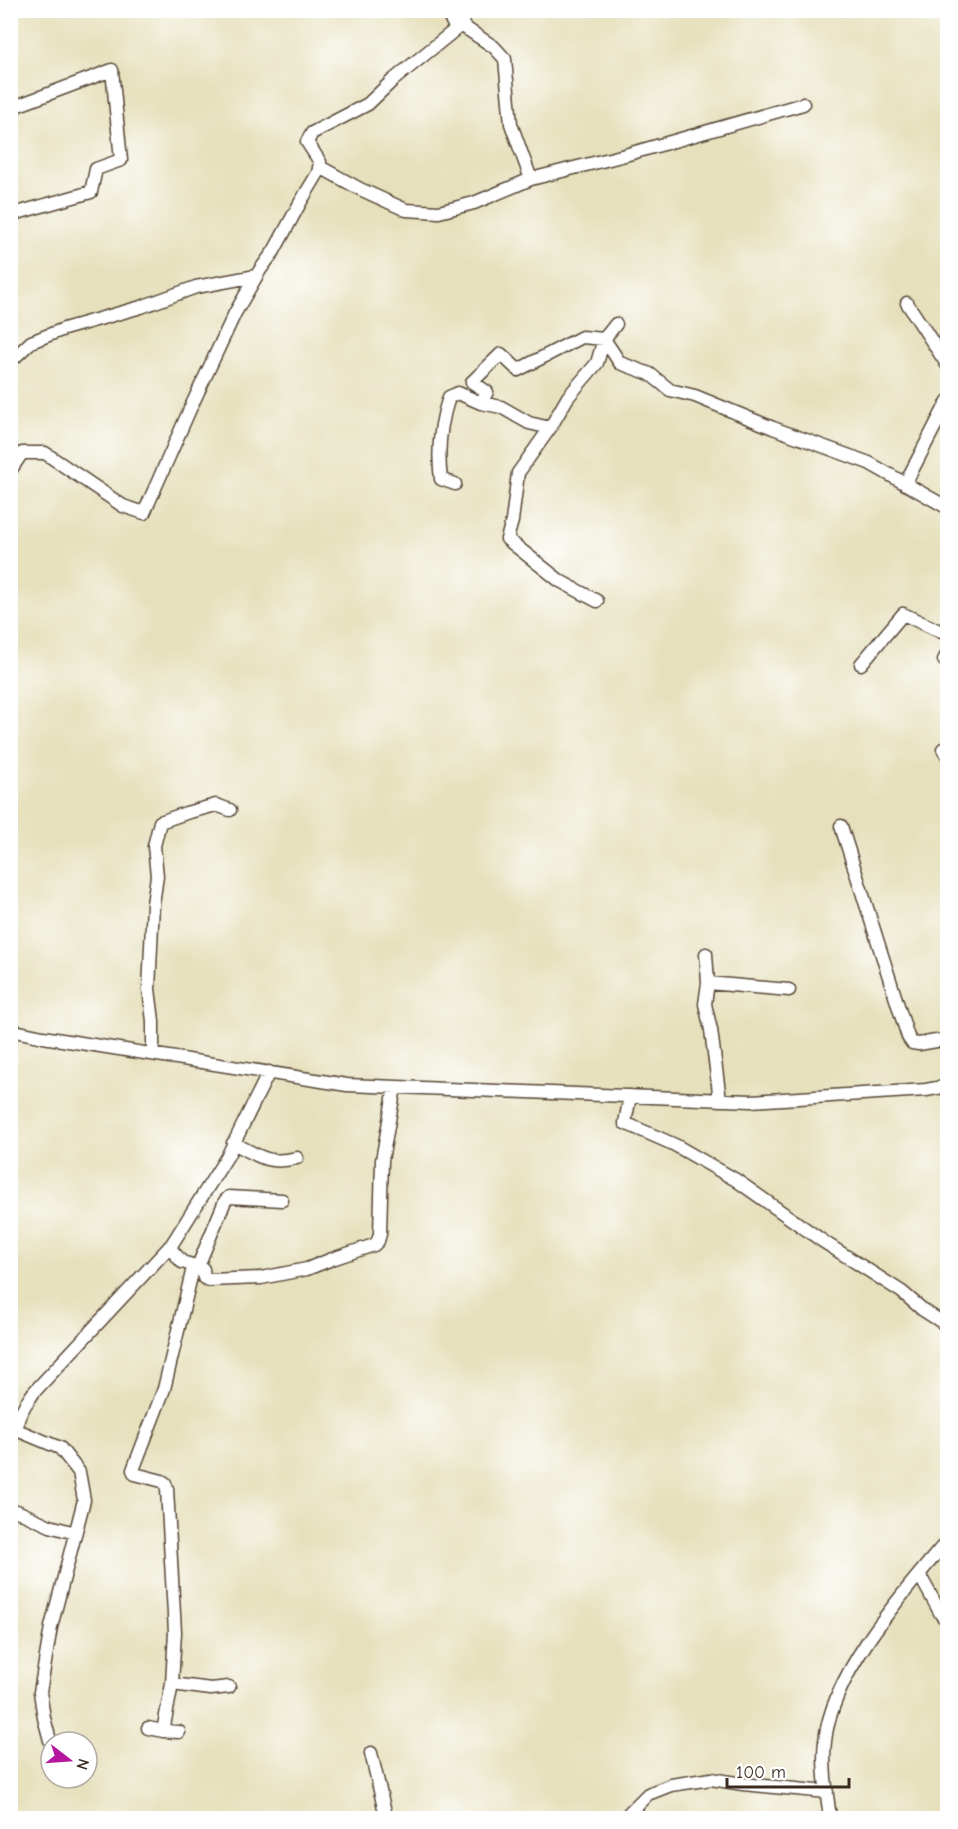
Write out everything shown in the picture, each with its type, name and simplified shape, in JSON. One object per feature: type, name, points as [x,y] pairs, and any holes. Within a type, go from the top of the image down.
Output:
[{"type":"street","points":[[446,10],[458,27],[494,47],[505,59],[511,123],[531,179]]},
{"type":"street","points":[[10,471],[22,453],[45,453],[123,506],[144,513],[236,313],[256,276],[274,251],[320,167],[320,162],[307,142],[312,133],[368,104],[458,27],[466,10]]},
{"type":"street","points":[[10,215],[91,192],[96,169],[121,160],[112,70],[19,105]]},
{"type":"street","points":[[320,167],[406,210],[439,212],[474,203],[531,179],[625,155],[803,104]]},
{"type":"street","points":[[10,358],[13,358],[31,342],[64,329],[141,307],[196,287],[256,276]]},
{"type":"street","points":[[907,303],[948,366]]},
{"type":"street","points":[[597,601],[560,581],[507,539],[512,521],[518,473],[550,428],[568,397],[597,363],[604,339],[616,324]]},
{"type":"street","points":[[481,403],[487,393],[472,382],[501,354],[518,370],[582,337],[604,339]]},
{"type":"street","points":[[604,339],[620,363],[650,374],[670,390],[695,396],[773,428],[869,463],[948,508]]},
{"type":"street","points":[[455,484],[441,479],[439,463],[441,421],[449,397],[458,393],[481,403],[501,407],[529,423],[550,428]]},
{"type":"street","points":[[905,484],[948,401]]},
{"type":"street","points":[[861,664],[903,614],[948,635]]},
{"type":"street","points":[[948,749],[943,749],[948,756]]},
{"type":"street","points":[[153,1053],[153,1021],[149,989],[153,904],[157,876],[154,846],[160,822],[216,805],[230,810]]},
{"type":"street","points":[[841,826],[908,1037],[912,1043],[919,1044],[948,1039]]},
{"type":"street","points":[[706,954],[708,983],[705,1004],[711,1030],[720,1100]]},
{"type":"street","points":[[708,983],[789,990]]},
{"type":"street","points":[[10,1030],[347,1085],[751,1101],[926,1090],[948,1086]]},
{"type":"street","points":[[47,1730],[40,1692],[51,1627],[84,1500],[79,1472],[60,1448],[14,1434],[16,1423],[34,1392],[169,1247],[200,1201],[269,1072]]},
{"type":"street","points":[[169,1247],[182,1263],[203,1269],[204,1278],[208,1280],[261,1278],[307,1269],[374,1245],[380,1233],[382,1160],[395,1087]]},
{"type":"street","points":[[630,1096],[625,1123],[675,1144],[736,1180],[824,1242],[902,1292],[923,1310],[948,1326]]},
{"type":"street","points":[[233,1143],[269,1160],[281,1161],[297,1158]]},
{"type":"street","points":[[163,1731],[172,1684],[175,1632],[167,1489],[162,1480],[135,1474],[133,1470],[164,1389],[196,1267],[225,1201],[229,1197],[282,1200]]},
{"type":"street","points":[[17,1511],[50,1526],[75,1533]]},
{"type":"street","points":[[830,1818],[824,1750],[830,1714],[854,1662],[883,1620],[948,1540]]},
{"type":"street","points":[[919,1574],[941,1614],[948,1622]]},
{"type":"street","points":[[172,1684],[211,1689],[229,1687]]},
{"type":"street","points":[[148,1728],[179,1732]]},
{"type":"street","points":[[371,1753],[386,1818]]},
{"type":"street","points":[[624,1818],[648,1794],[671,1785],[711,1779],[827,1792]]}]
